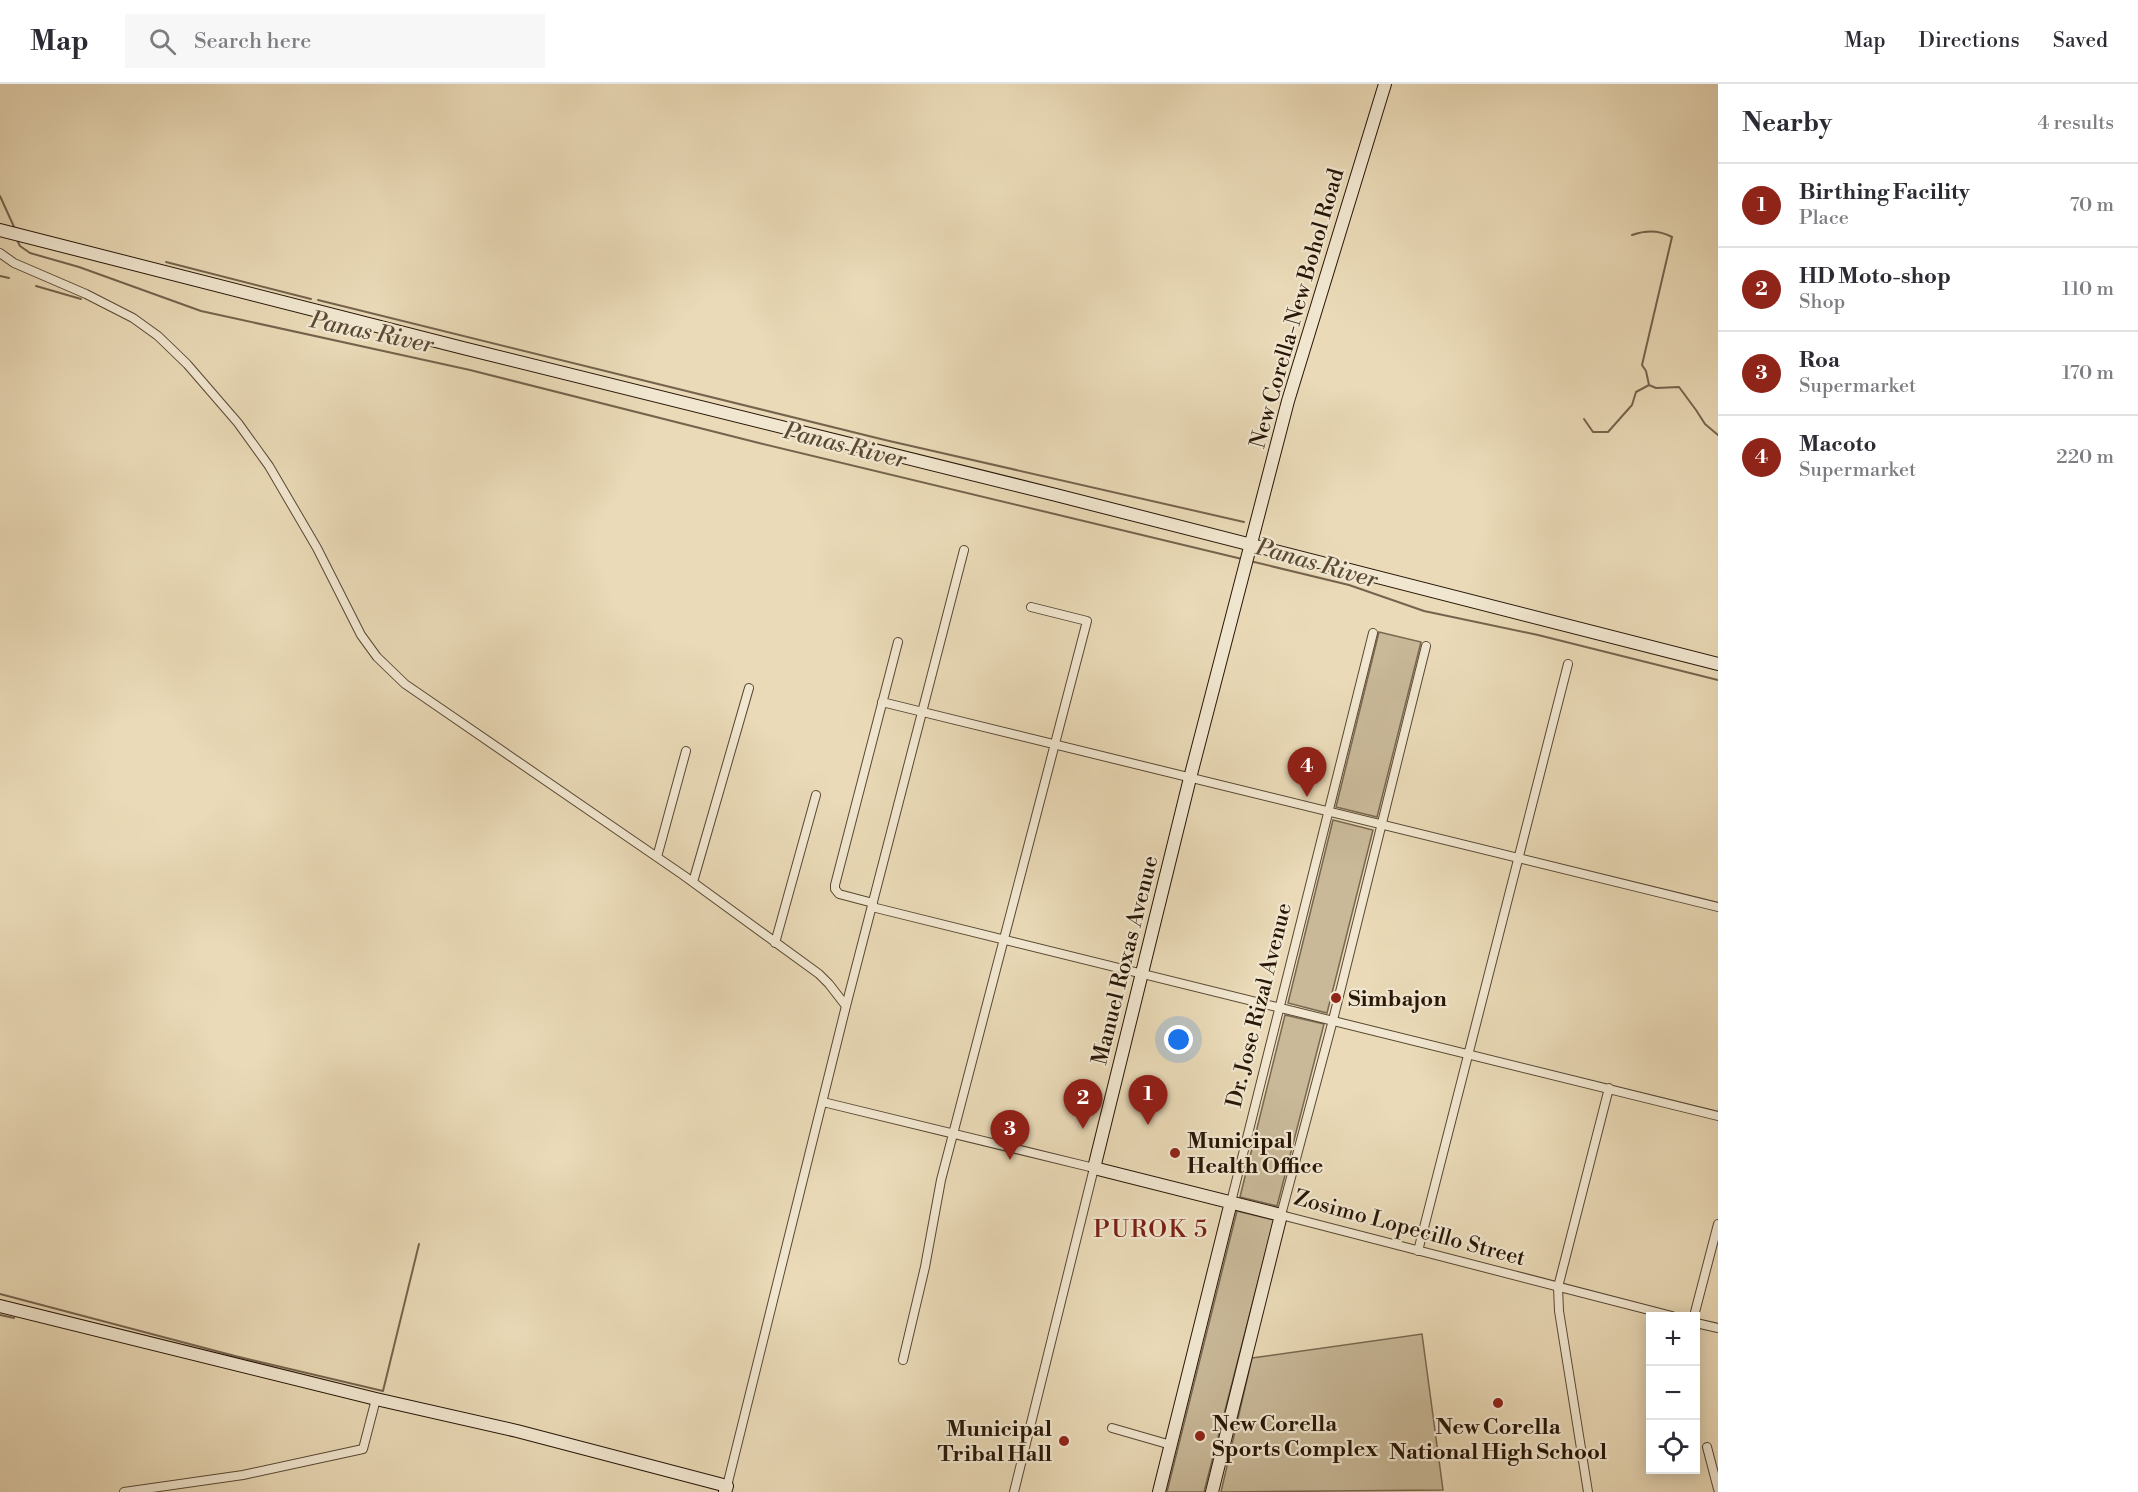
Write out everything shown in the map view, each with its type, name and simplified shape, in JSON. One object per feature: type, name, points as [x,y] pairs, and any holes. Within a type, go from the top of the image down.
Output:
[{"type":"street","name":"New Corella-New Bohol Road","points":[[1249,549],[1303,350],[1385,84]]},
{"type":"street","points":[[0,230],[1249,549],[1718,664]]},
{"type":"street","points":[[0,253],[14,263],[126,314],[158,336],[187,364],[238,423],[269,466],[312,540],[361,635],[377,657],[412,689],[693,882],[819,974],[846,1006]]},
{"type":"street","name":"Manuel Roxas Avenue","points":[[1014,1492],[1190,778],[1249,549]]},
{"type":"street","points":[[0,1305],[376,1399],[517,1431],[726,1489],[846,1006],[964,550]]},
{"type":"street","points":[[903,1360],[919,1297],[940,1180],[1086,621],[1031,607]]},
{"type":"street","name":"Dr. Jose Rizal Avenue","points":[[1159,1492],[1373,633]]},
{"type":"street","points":[[898,642],[835,885],[839,894],[1004,940],[1718,1116]]},
{"type":"street","points":[[1212,1492],[1426,646]]},
{"type":"street","points":[[1418,1251],[1568,664]]},
{"type":"street","points":[[693,882],[749,688]]},
{"type":"street","points":[[882,702],[1718,907]]},
{"type":"street","points":[[657,857],[686,751]]},
{"type":"street","points":[[775,943],[816,795]]},
{"type":"street","points":[[1588,1492],[1559,1311],[1558,1287],[1609,1089]]},
{"type":"street","name":"Zosimo Lopecillo Street","points":[[823,1102],[1231,1202],[1653,1312]]},
{"type":"street","points":[[1695,1312],[1718,1224]]},
{"type":"street","points":[[1700,1324],[1718,1328]]},
{"type":"street","points":[[124,1492],[243,1475],[363,1449],[376,1399]]},
{"type":"street","points":[[1112,1428],[1170,1445]]},
{"type":"street","points":[[1707,1447],[1718,1489]]},
{"type":"shaded area","points":[[1379,632],[1421,642],[1377,817],[1336,807]]},
{"type":"shaded area","points":[[1333,820],[1373,830],[1327,1013],[1288,1003]]},
{"type":"shaded area","points":[[1285,1015],[1324,1024],[1277,1206],[1240,1197]]},
{"type":"shaded area","points":[[1237,1211],[1274,1220],[1204,1492],[1167,1492]]},
{"type":"shaded area","points":[[1422,1334],[1443,1490],[1221,1492],[1252,1358]]},
{"type":"waterway","name":"Panas River","points":[[0,196],[15,229]]},
{"type":"waterway","points":[[1632,235],[1652,232],[1672,237],[1642,365],[1649,385]]},
{"type":"waterway","name":"Panas River","points":[[17,240],[20,246],[30,253],[79,267],[201,311],[470,370],[759,443],[1242,559]]},
{"type":"waterway","points":[[166,262],[311,299]]},
{"type":"waterway","points":[[0,276],[9,278]]},
{"type":"waterway","points":[[36,286],[81,299]]},
{"type":"waterway","points":[[318,300],[885,440],[1244,522]]},
{"type":"waterway","points":[[1649,385],[1656,388],[1679,387],[1705,424],[1718,435]]},
{"type":"waterway","points":[[1584,419],[1593,432],[1608,432],[1632,405],[1636,392],[1649,385]]},
{"type":"waterway","name":"Panas River","points":[[1250,561],[1349,585],[1424,611],[1538,635],[1718,680]]},
{"type":"waterway","points":[[0,1294],[235,1356],[383,1391],[419,1244]]},
{"type":"waterway","points":[[0,1315],[14,1318]]},
{"type":"place","name":"Macoto","points":[[1307,797]]},
{"type":"place","name":"Simbajon","points":[[1336,998]]},
{"type":"place","name":"Birthing Facility","points":[[1148,1125]]},
{"type":"place","name":"HD Moto-shop","points":[[1083,1129]]},
{"type":"place","name":"Municipal Health Office","points":[[1175,1153]]},
{"type":"place","name":"Roa","points":[[1010,1160]]},
{"type":"place","name":"New Corella National High School","points":[[1498,1403]]},
{"type":"place","name":"New Corella Sports Complex","points":[[1200,1436]]},
{"type":"place","name":"Municipal Tribal Hall","points":[[1064,1441]]},
{"type":"district","name":"PUROK 5","points":[[1151,1229]]}]
